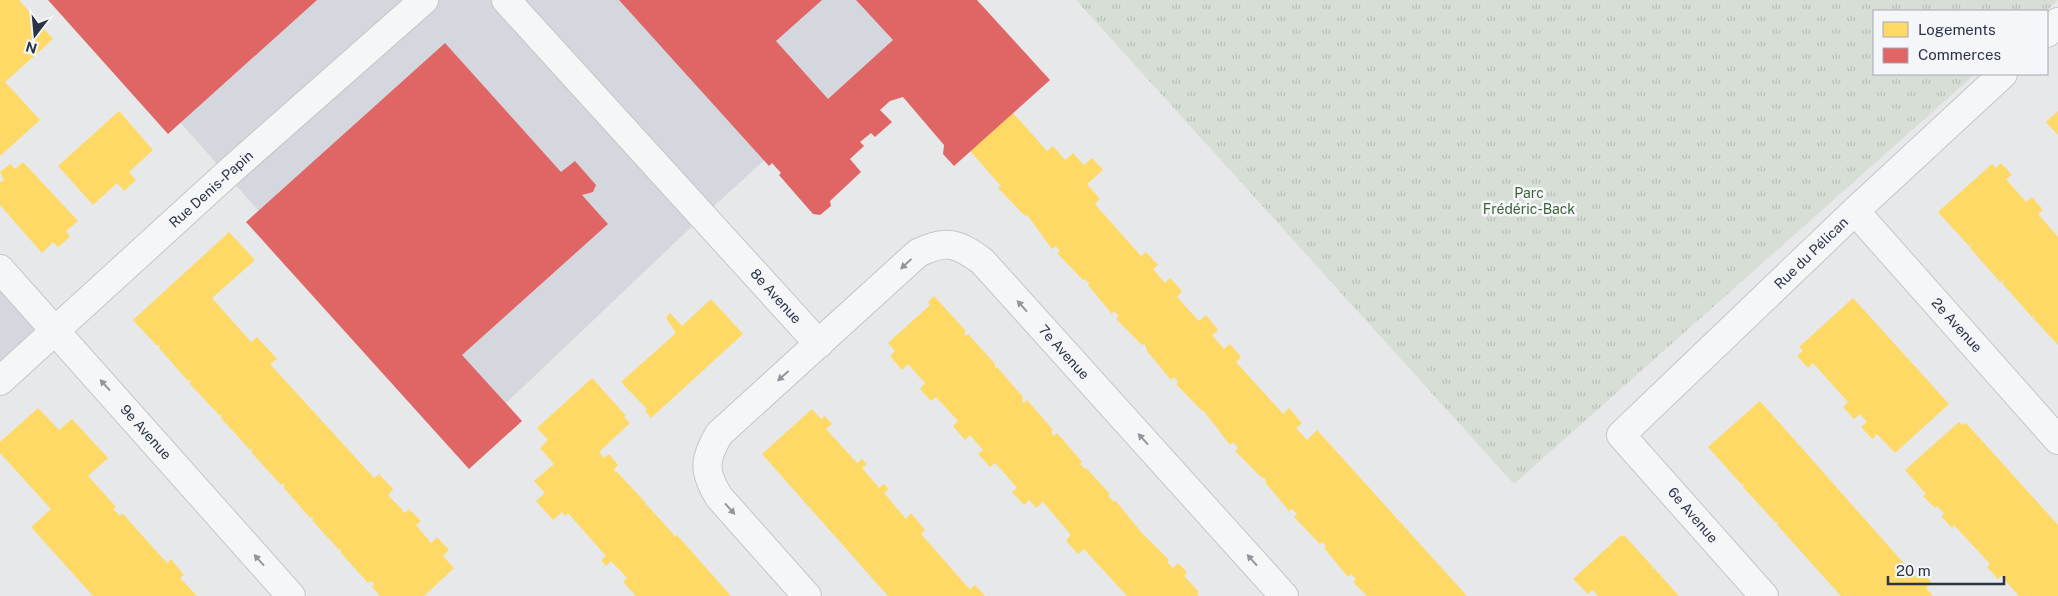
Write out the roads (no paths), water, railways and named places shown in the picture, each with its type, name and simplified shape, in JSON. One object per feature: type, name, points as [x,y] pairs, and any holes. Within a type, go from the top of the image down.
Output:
[{"type":"street","name":"Rue Denis-Papin","points":[[0,381],[229,172],[424,0]]},
{"type":"street","name":"8e Avenue","points":[[506,0],[819,344]]},
{"type":"street","points":[[2048,32],[2058,22]]},
{"type":"street","name":"Rue du Pélican","points":[[1621,435],[1855,210],[2002,75]]},
{"type":"street","name":"2e Avenue","points":[[1855,210],[2058,440]]},
{"type":"street","name":"7e Avenue","points":[[819,344],[918,253],[932,246],[948,243],[966,249],[982,261],[1284,596]]},
{"type":"street","name":"9e Avenue","points":[[0,269],[291,596]]},
{"type":"street","points":[[807,596],[719,497],[710,482],[706,467],[709,451],[719,434],[819,344]]},
{"type":"street","name":"6e Avenue","points":[[1621,435],[1764,596]]},
{"type":"park label","name":"Parc Frédéric-Back","points":[[1529,202]]}]
